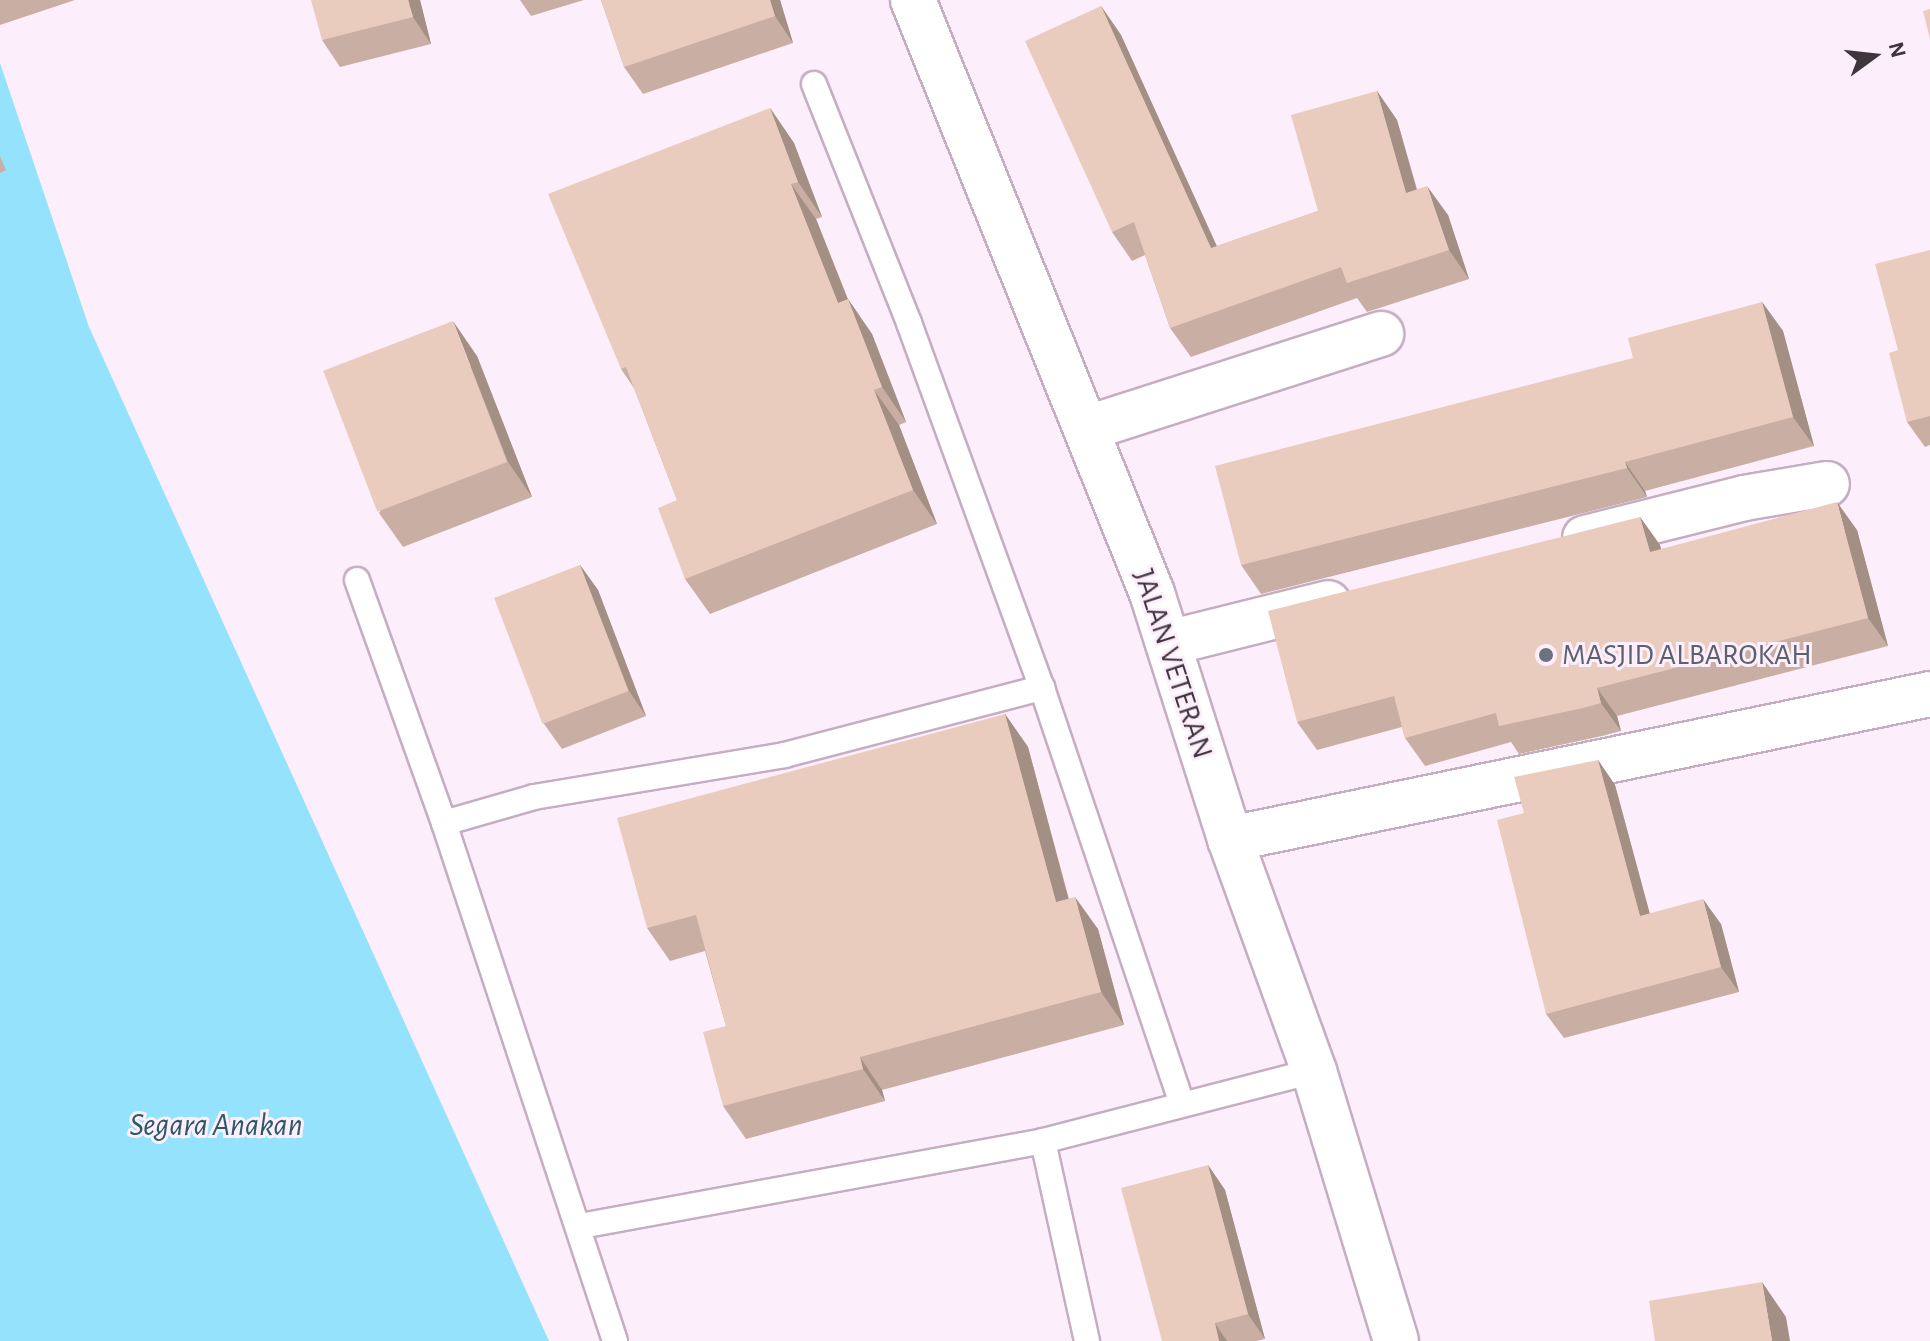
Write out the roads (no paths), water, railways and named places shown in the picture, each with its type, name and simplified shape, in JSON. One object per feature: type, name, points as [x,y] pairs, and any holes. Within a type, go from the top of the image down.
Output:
[{"type":"street","name":"JALAN VETERAN","points":[[913,0],[1088,428],[1168,643],[1230,839],[1314,1071],[1396,1341]]},
{"type":"street","points":[[1088,428],[1381,334]]},
{"type":"street","points":[[1547,548],[1744,498],[1827,484]]},
{"type":"street","points":[[1168,643],[1365,594]]},
{"type":"street","points":[[1230,839],[1930,694]]},
{"type":"lane","points":[[814,84],[909,323],[1042,688],[1182,1104]]},
{"type":"lane","points":[[357,580],[444,823],[581,1226],[615,1341]]},
{"type":"lane","points":[[444,823],[534,797],[784,755],[1042,688]]},
{"type":"lane","points":[[581,1226],[1043,1141],[1314,1071]]},
{"type":"lane","points":[[1043,1141],[1087,1341]]},
{"type":"water","name":"Segara Anakan","points":[[0,63],[89,327],[549,1341],[0,1341]]},
{"type":"place","name":"MASJID ALBAROKAH","points":[[1546,655]]}]
